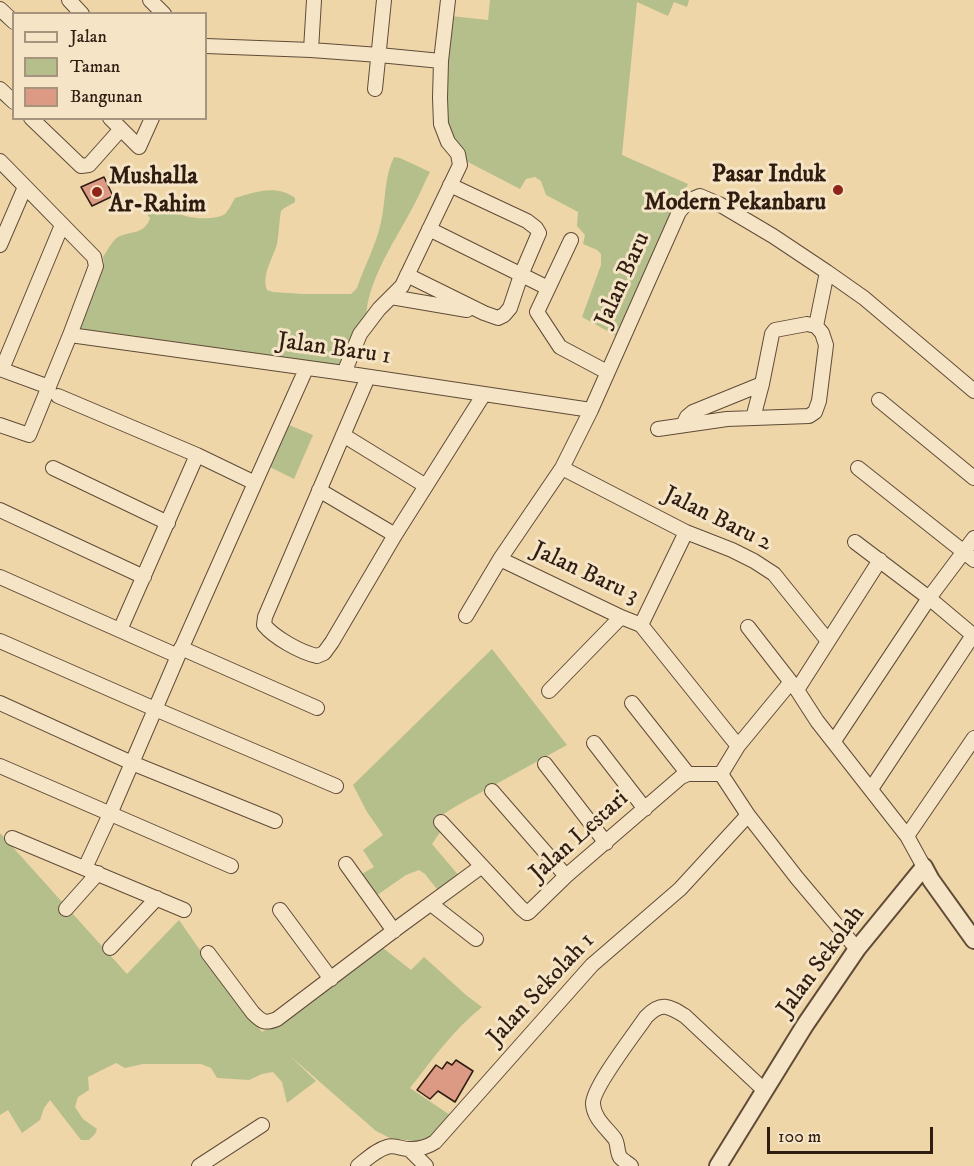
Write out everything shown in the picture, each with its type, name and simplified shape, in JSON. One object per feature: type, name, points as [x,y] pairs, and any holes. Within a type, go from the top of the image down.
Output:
[{"type":"street","points":[[69,0],[80,12]]},
{"type":"street","points":[[150,0],[163,12]]},
{"type":"street","points":[[311,50],[314,0]]},
{"type":"street","points":[[375,89],[384,0]]},
{"type":"street","points":[[345,373],[360,334],[379,309],[402,286],[460,165],[458,154],[448,142],[441,124],[441,61],[448,0]]},
{"type":"street","points":[[0,9],[12,20]]},
{"type":"street","points":[[207,46],[311,50],[441,61]]},
{"type":"street","points":[[0,89],[12,100]]},
{"type":"street","points":[[33,120],[81,166],[89,165],[121,129]]},
{"type":"street","points":[[112,120],[139,147],[151,120]]},
{"type":"street","points":[[0,161],[94,257],[96,267],[70,335],[54,391],[29,435],[0,425]]},
{"type":"street","points":[[407,275],[498,318],[510,308],[539,233],[527,221],[450,185]]},
{"type":"street","points":[[0,245],[25,187]]},
{"type":"street","name":"Jalan Baru","points":[[466,616],[500,559],[562,468],[591,411],[680,212],[688,201],[700,196],[719,204],[773,236],[864,298],[974,391]]},
{"type":"street","points":[[62,225],[1,369],[255,483]]},
{"type":"street","points":[[429,229],[548,288]]},
{"type":"street","points":[[571,240],[537,312],[560,347],[607,372]]},
{"type":"street","points":[[816,326],[827,272]]},
{"type":"street","points":[[391,297],[484,313]]},
{"type":"street","points":[[658,429],[727,419],[809,416],[815,412],[820,396],[826,345],[822,333],[816,326],[807,324],[775,330],[772,334],[753,418]]},
{"type":"street","name":"Jalan Baru 1","points":[[70,335],[345,373],[591,411]]},
{"type":"street","points":[[66,909],[92,871],[110,814],[179,652],[306,369]]},
{"type":"street","points":[[368,377],[265,617],[264,625],[269,631],[309,654],[317,656],[324,652],[332,642],[395,535],[484,394]]},
{"type":"street","points":[[683,426],[687,417],[693,412],[762,384]]},
{"type":"street","points":[[879,400],[974,478]]},
{"type":"street","points":[[343,435],[426,486]]},
{"type":"street","points":[[120,630],[197,455]]},
{"type":"street","points":[[53,468],[168,523]]},
{"type":"street","name":"Jalan Baru 2","points":[[562,468],[686,532],[732,550],[774,574],[828,642]]},
{"type":"street","points":[[858,468],[969,556]]},
{"type":"street","points":[[319,490],[395,535]]},
{"type":"street","points":[[0,510],[144,577]]},
{"type":"street","points":[[641,625],[686,532]]},
{"type":"street","points":[[834,741],[929,598],[969,556],[974,538]]},
{"type":"street","points":[[855,542],[974,635],[871,789]]},
{"type":"street","name":"Jalan Baru 3","points":[[500,559],[641,625],[738,746]]},
{"type":"street","points":[[721,774],[738,746],[793,687],[828,642],[880,560]]},
{"type":"street","points":[[0,577],[120,630],[317,708]]},
{"type":"street","points":[[549,691],[621,617]]},
{"type":"street","points":[[748,627],[907,836],[931,880],[974,940]]},
{"type":"street","points":[[0,641],[336,786]]},
{"type":"street","points":[[0,703],[132,763],[275,821]]},
{"type":"street","points":[[632,703],[688,774],[721,774]]},
{"type":"street","points":[[907,836],[974,738]]},
{"type":"street","points":[[594,743],[645,809]]},
{"type":"street","points":[[545,764],[606,843]]},
{"type":"street","points":[[0,766],[231,866]]},
{"type":"street","name":"Jalan Lestari","points":[[482,866],[527,913],[566,876],[681,777],[688,774]]},
{"type":"street","points":[[721,774],[748,815],[857,949]]},
{"type":"street","points":[[492,791],[566,876]]},
{"type":"street","name":"Jalan Sekolah 1","points":[[358,1166],[371,1155],[389,1146],[399,1146],[410,1150],[435,1142],[592,965],[680,889],[748,815]]},
{"type":"street","points":[[208,953],[261,1021],[268,1022],[277,1019],[482,866],[441,822]]},
{"type":"street","points":[[12,838],[184,910]]},
{"type":"street","points":[[346,864],[394,931]]},
{"type":"street","name":"Jalan Sekolah","points":[[718,1166],[805,1024],[857,949],[924,867]]},
{"type":"street","points":[[110,948],[157,898]]},
{"type":"street","points":[[431,904],[476,939]]},
{"type":"street","points":[[280,910],[331,979]]},
{"type":"street","points":[[631,1166],[620,1157],[616,1141],[596,1116],[593,1104],[594,1095],[653,1010],[661,1006],[672,1008],[685,1017],[765,1090]]},
{"type":"street","points":[[198,1166],[262,1125]]},
{"type":"street","points":[[410,1150],[426,1166]]},
{"type":"green space","points":[[490,0],[689,0],[687,7],[674,2],[668,16],[637,2],[622,155],[688,184],[618,337],[582,317],[601,265],[601,254],[583,244],[585,235],[577,226],[578,212],[546,195],[541,181],[535,177],[526,179],[520,189],[466,161],[451,140],[444,105],[451,16],[488,20]]},
{"type":"green space","points":[[394,157],[430,172],[377,275],[367,305],[366,320],[342,369],[77,332],[104,263],[103,257],[118,237],[141,230],[148,223],[150,218],[144,204],[149,194],[153,192],[179,214],[207,218],[225,214],[235,198],[266,190],[288,194],[295,198],[295,202],[281,211],[277,244],[266,273],[267,290],[303,294],[351,294],[357,288],[377,238],[383,214],[388,172]]},
{"type":"green space","points":[[282,422],[313,435],[294,479],[264,464]]},
{"type":"green space","points":[[492,649],[567,745],[434,820],[441,831],[432,844],[460,877],[440,893],[419,870],[406,875],[373,898],[360,875],[374,867],[363,850],[383,835],[367,812],[353,785]]},
{"type":"green space","points":[[0,833],[127,974],[179,920],[262,1032],[304,1006],[383,948],[411,970],[424,957],[482,1007],[453,1035],[410,1088],[450,1115],[437,1134],[422,1142],[390,1138],[376,1131],[289,1055],[316,1081],[287,1103],[282,1082],[273,1072],[249,1080],[217,1078],[211,1068],[201,1064],[143,1064],[125,1068],[116,1063],[88,1077],[89,1090],[78,1097],[75,1107],[83,1119],[97,1129],[89,1140],[81,1140],[50,1100],[40,1120],[22,1133],[8,1110],[0,1115]]},
{"type":"building","name":"Mushalla Ar-Rahim","points":[[104,177],[113,196],[92,206],[81,187]]},
{"type":"building","points":[[456,1060],[473,1071],[455,1102],[438,1091],[430,1099],[417,1090],[436,1065],[442,1069],[447,1062],[452,1065]]},
{"type":"place","name":"Pasar Induk Modern Pekanbaru","points":[[838,190]]},
{"type":"place","name":"Mushalla Ar-Rahim","points":[[97,192]]}]
